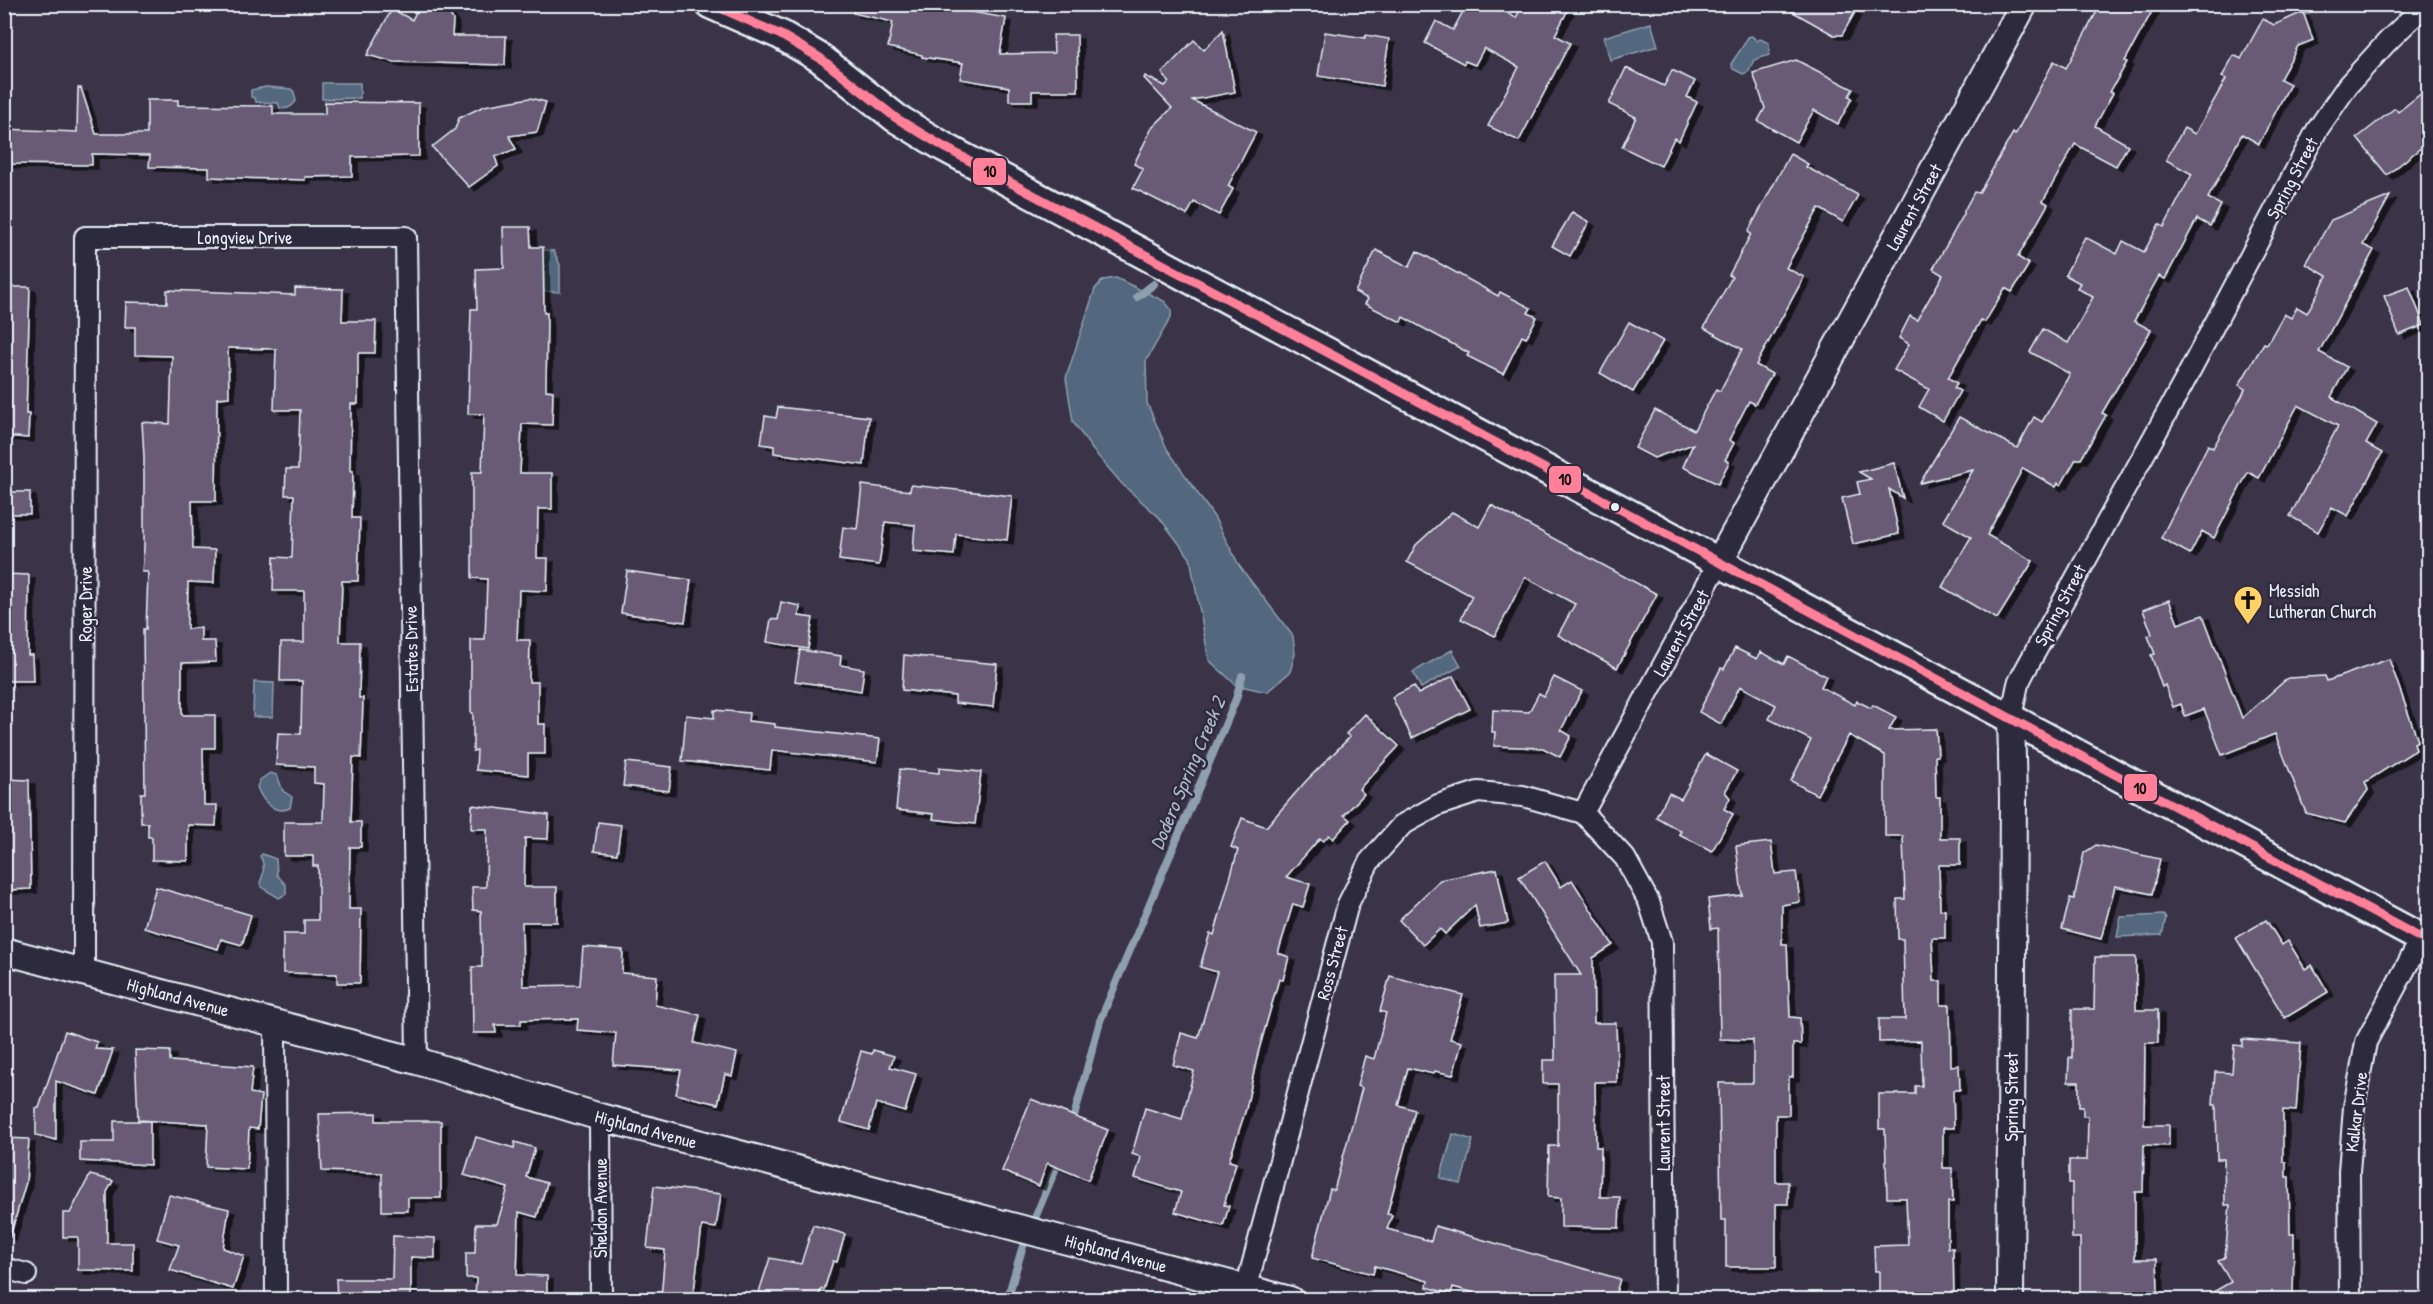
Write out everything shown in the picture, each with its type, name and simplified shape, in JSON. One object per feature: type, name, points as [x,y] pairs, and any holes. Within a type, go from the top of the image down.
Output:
[{"type":"main road","points":[[710,4],[781,35],[820,58],[896,117],[944,147],[2011,717],[2425,941]]},
{"type":"street","name":"Laurent Street","points":[[1665,1299],[1662,942],[1649,902],[1625,858],[1583,813],[2024,4]]},
{"type":"street","name":"Spring Street","points":[[2010,1299],[2013,798],[2011,717],[2018,684],[2184,382],[2317,130],[2348,85],[2426,4]]},
{"type":"street","name":"Longview Drive","points":[[85,237],[406,237]]},
{"type":"street","name":"Roger Drive","points":[[84,972],[85,237]]},
{"type":"street","name":"Estates Drive","points":[[406,237],[417,1061]]},
{"type":"street","name":"Ross Street","points":[[1245,1293],[1348,904],[1369,862],[1401,825],[1438,805],[1478,792],[1523,796],[1583,813]]},
{"type":"street","name":"Kalkar Drive","points":[[2350,1299],[2349,1172],[2354,1107],[2366,1042],[2425,941]]},
{"type":"street","name":"Highland Avenue","points":[[4,951],[417,1061],[600,1117],[1245,1293],[1290,1299]]},
{"type":"street","points":[[275,1023],[276,1299]]},
{"type":"street","name":"Sheldon Avenue","points":[[600,1117],[601,1299]]},
{"type":"street","points":[[4,1268],[26,1274]]},
{"type":"water","points":[[1651,23],[1658,46],[1610,60],[1604,37]]},
{"type":"water","points":[[1752,36],[1757,41],[1760,39],[1769,43],[1769,55],[1754,60],[1748,72],[1743,74],[1733,69],[1731,64],[1748,37]]},
{"type":"water","points":[[322,83],[360,83],[360,98],[322,99]]},
{"type":"water","points":[[266,87],[291,89],[296,101],[285,109],[280,108],[278,103],[256,102],[255,98],[251,97],[251,90]]},
{"type":"water","points":[[540,250],[554,251],[560,265],[560,292],[540,291]]},
{"type":"water","points":[[1116,278],[1164,301],[1171,309],[1171,317],[1146,361],[1147,403],[1167,449],[1214,517],[1240,567],[1293,636],[1295,654],[1290,672],[1267,692],[1236,685],[1209,660],[1190,558],[1159,517],[1123,485],[1092,449],[1073,422],[1066,378],[1095,289],[1103,280]]},
{"type":"water","points":[[1452,650],[1461,666],[1421,688],[1413,672]]},
{"type":"water","points":[[254,682],[274,683],[273,717],[253,717]]},
{"type":"water","points":[[270,773],[277,775],[283,791],[292,797],[290,808],[279,810],[265,802],[262,797],[257,787],[260,780]]},
{"type":"water","points":[[262,854],[276,859],[277,875],[286,885],[286,894],[279,898],[261,887],[263,862],[260,856]]},
{"type":"water","points":[[2163,915],[2166,918],[2162,935],[2117,937],[2121,917]]},
{"type":"water","points":[[1453,1134],[1473,1140],[1461,1184],[1440,1178]]},
{"type":"building","points":[[854,4],[926,4],[1006,18],[1000,54],[1054,53],[1053,35],[1077,35],[1078,91],[1032,91],[1032,101],[1009,101],[1009,87],[960,79],[963,63],[922,57],[922,55],[888,47],[893,22],[853,13]]},
{"type":"building","points":[[1467,4],[1491,4],[1516,18],[1523,4],[1571,4],[1555,35],[1570,43],[1519,141],[1488,126],[1519,67],[1484,48],[1475,65],[1465,61],[1464,64],[1425,43],[1436,21],[1453,30]]},
{"type":"building","points":[[1779,4],[1842,4],[1855,12],[1842,35],[1834,35]]},
{"type":"building","points":[[2101,4],[2156,4],[2125,61],[2127,62],[2110,92],[2113,93],[2095,126],[2128,145],[2116,166],[2075,144],[2043,201],[2048,204],[2018,257],[2029,264],[2012,292],[2005,288],[1985,322],[1981,320],[1948,378],[1957,383],[1954,388],[1960,391],[1943,421],[1919,407],[1929,389],[1894,370],[1909,344],[1899,338],[1910,316],[1917,320],[1943,275],[1933,269],[1974,192],[1979,193],[2013,133],[2015,135],[2054,61],[2066,68]]},
{"type":"building","points":[[419,6],[447,8],[453,20],[452,36],[506,36],[505,65],[394,62],[367,55],[392,9],[412,20]]},
{"type":"building","points":[[2303,12],[2313,40],[2298,46],[2280,79],[2290,84],[2259,144],[2242,134],[2208,198],[2221,205],[2210,226],[2197,219],[2165,279],[2159,276],[2134,321],[2151,330],[2102,413],[2106,415],[2081,459],[2076,459],[2061,485],[2058,483],[2056,487],[2023,468],[1987,535],[2033,561],[1997,619],[1942,587],[1971,537],[1943,521],[1973,470],[1920,483],[1959,417],[2017,448],[2034,417],[2042,422],[2070,374],[2030,352],[2043,329],[2068,343],[2093,297],[2077,288],[2080,283],[2065,275],[2085,237],[2117,254],[2123,241],[2144,252],[2159,224],[2164,227],[2192,174],[2166,160],[2184,128],[2195,134],[2226,79],[2222,77],[2234,55],[2241,59],[2263,19],[2274,25]]},
{"type":"building","points":[[1223,30],[1235,92],[1192,100],[1256,132],[1228,186],[1233,189],[1219,215],[1194,202],[1187,215],[1133,188],[1143,169],[1134,164],[1152,128],[1172,108],[1144,78],[1145,76],[1165,86],[1169,82],[1162,73],[1194,40],[1204,50]]},
{"type":"building","points":[[1325,32],[1389,39],[1382,86],[1318,76]]},
{"type":"building","points":[[1796,60],[1853,89],[1849,96],[1852,98],[1838,124],[1814,110],[1796,142],[1758,121],[1765,108],[1753,73]]},
{"type":"building","points":[[1626,68],[1664,86],[1672,70],[1695,81],[1687,97],[1697,102],[1679,141],[1674,138],[1661,166],[1622,147],[1636,117],[1609,104]]},
{"type":"building","points":[[78,88],[81,88],[96,134],[147,134],[147,100],[178,100],[178,105],[273,106],[273,114],[325,114],[325,102],[419,103],[419,156],[352,157],[352,176],[305,177],[305,180],[209,177],[209,168],[149,167],[150,155],[92,154],[92,165],[4,164],[4,129],[77,132]]},
{"type":"building","points":[[2428,88],[2428,142],[2387,175],[2357,138],[2395,108],[2398,112]]},
{"type":"building","points":[[530,98],[546,102],[537,132],[509,136],[516,149],[495,157],[498,166],[469,187],[432,147],[455,129],[459,118],[484,106]]},
{"type":"building","points":[[1790,154],[1808,164],[1806,167],[1858,195],[1843,222],[1819,208],[1786,268],[1804,277],[1756,365],[1772,374],[1755,404],[1749,401],[1729,440],[1734,443],[1725,460],[1729,462],[1718,484],[1683,467],[1693,444],[1654,458],[1635,448],[1655,410],[1694,430],[1716,389],[1720,391],[1742,349],[1704,328],[1732,277],[1729,275],[1751,234],[1748,232]]},
{"type":"building","points":[[2390,196],[2363,245],[2374,250],[2319,352],[2347,367],[2331,397],[2377,424],[2366,444],[2382,453],[2348,516],[2332,507],[2318,532],[2290,516],[2338,426],[2298,405],[2259,478],[2248,472],[2214,538],[2202,531],[2190,554],[2161,538],[2208,445],[2213,448],[2242,396],[2245,389],[2239,385],[2264,343],[2267,344],[2284,314],[2291,318],[2297,307],[2307,313],[2327,276],[2306,264],[2331,220]]},
{"type":"building","points":[[1572,212],[1589,222],[1570,256],[1552,246]]},
{"type":"building","points":[[503,227],[530,227],[531,247],[543,247],[544,313],[547,313],[546,390],[553,391],[552,425],[522,424],[520,473],[552,473],[552,509],[538,509],[537,558],[548,558],[547,591],[519,590],[517,640],[530,640],[529,682],[538,682],[538,724],[545,724],[545,754],[528,754],[528,775],[476,770],[477,750],[473,751],[473,713],[471,713],[471,640],[485,640],[487,579],[472,578],[472,472],[482,472],[484,414],[468,414],[471,309],[477,309],[476,269],[504,268]]},
{"type":"building","points":[[1376,250],[1409,267],[1417,251],[1498,296],[1500,292],[1531,308],[1528,313],[1537,317],[1526,338],[1522,336],[1503,374],[1467,356],[1469,353],[1403,317],[1401,322],[1365,304],[1368,299],[1355,292]]},
{"type":"building","points":[[4,287],[30,287],[26,414],[29,414],[28,438],[4,436]]},
{"type":"building","points":[[2409,287],[2424,325],[2399,335],[2384,296]]},
{"type":"building","points":[[295,288],[343,289],[342,321],[376,321],[375,353],[358,353],[358,404],[351,404],[352,518],[360,518],[358,581],[342,581],[340,642],[360,642],[359,698],[363,698],[361,758],[353,757],[351,822],[361,822],[361,847],[350,847],[349,909],[361,909],[360,983],[337,983],[337,974],[283,973],[283,934],[304,934],[304,920],[318,920],[318,866],[313,866],[313,856],[284,856],[284,822],[323,822],[324,784],[314,783],[314,767],[276,765],[278,733],[301,734],[302,681],[280,681],[281,642],[304,642],[304,591],[273,591],[274,557],[292,558],[294,495],[285,495],[286,469],[298,469],[300,410],[274,410],[276,349],[228,348],[229,397],[217,398],[216,501],[192,501],[193,549],[215,550],[214,583],[188,582],[187,629],[201,628],[201,641],[215,641],[216,662],[182,663],[182,715],[215,715],[215,748],[203,748],[204,805],[217,805],[216,826],[188,825],[188,861],[152,860],[152,837],[148,837],[148,823],[141,823],[141,793],[145,793],[143,629],[146,629],[148,572],[142,572],[144,457],[142,422],[170,424],[172,356],[135,355],[135,327],[125,327],[126,302],[167,303],[167,290],[295,295]]},
{"type":"building","points":[[1629,322],[1663,341],[1633,392],[1600,373]]},
{"type":"building","points":[[778,407],[869,417],[864,465],[774,453],[774,446],[761,444],[765,416],[776,418]]},
{"type":"building","points":[[1894,463],[1903,498],[1889,489],[1899,534],[1853,544],[1842,498],[1860,494],[1857,482],[1871,479],[1859,472]]},
{"type":"building","points":[[862,485],[910,491],[911,485],[1012,496],[1007,540],[956,534],[954,555],[913,551],[915,525],[885,522],[879,565],[839,560],[843,527],[857,529]]},
{"type":"building","points":[[4,492],[30,492],[30,514],[4,514]]},
{"type":"building","points":[[1491,505],[1657,594],[1617,668],[1558,635],[1575,604],[1525,577],[1495,636],[1461,619],[1472,596],[1407,562],[1416,545],[1452,512],[1479,527]]},
{"type":"building","points":[[627,571],[691,580],[685,622],[621,613]]},
{"type":"building","points":[[4,574],[29,575],[28,655],[32,655],[33,681],[4,681]]},
{"type":"building","points":[[2169,600],[2178,624],[2203,615],[2242,718],[2288,678],[2325,676],[2327,681],[2389,659],[2418,741],[2414,743],[2416,750],[2365,782],[2368,790],[2345,823],[2306,813],[2275,734],[2222,755],[2204,709],[2185,716],[2181,704],[2173,707],[2165,685],[2162,687],[2151,655],[2155,654],[2148,636],[2152,634],[2143,610]]},
{"type":"building","points":[[781,602],[800,606],[799,616],[813,618],[808,649],[767,642],[771,619],[778,620]]},
{"type":"building","points":[[1735,648],[1757,659],[1761,652],[1784,664],[1788,656],[1826,676],[1821,687],[1855,705],[1857,701],[1871,708],[1873,705],[1896,717],[1889,730],[1936,729],[1938,756],[1935,756],[1936,797],[1940,797],[1940,838],[1960,838],[1960,865],[1939,865],[1940,910],[1945,909],[1945,938],[1932,938],[1934,981],[1941,981],[1941,1005],[1950,1005],[1951,1066],[1959,1065],[1960,1090],[1953,1090],[1954,1128],[1943,1128],[1943,1168],[1952,1168],[1953,1202],[1948,1202],[1948,1248],[1953,1248],[1954,1299],[1879,1299],[1879,1271],[1875,1271],[1874,1246],[1908,1245],[1906,1198],[1887,1198],[1885,1129],[1879,1129],[1879,1094],[1915,1094],[1915,1086],[1922,1086],[1921,1041],[1879,1042],[1879,1019],[1905,1019],[1903,939],[1898,939],[1897,899],[1905,899],[1903,836],[1885,836],[1885,755],[1849,735],[1817,795],[1791,781],[1811,740],[1769,719],[1776,705],[1740,686],[1721,724],[1699,712],[1721,668],[1724,669]]},
{"type":"building","points":[[800,650],[841,656],[840,665],[864,669],[861,691],[795,681]]},
{"type":"building","points":[[904,655],[997,664],[993,707],[955,703],[955,696],[902,690]]},
{"type":"building","points":[[1453,676],[1470,709],[1412,738],[1392,697],[1414,686],[1418,694]]},
{"type":"building","points":[[1554,677],[1582,691],[1561,730],[1571,736],[1560,757],[1543,748],[1494,746],[1493,710],[1529,712],[1539,693],[1544,696]]},
{"type":"building","points":[[714,710],[749,713],[748,721],[775,724],[775,727],[880,739],[877,762],[772,750],[770,770],[682,761],[686,715],[714,718]]},
{"type":"building","points":[[1365,714],[1399,746],[1359,789],[1364,794],[1344,815],[1350,820],[1333,839],[1329,835],[1323,841],[1320,838],[1286,877],[1310,884],[1303,907],[1293,904],[1278,953],[1289,957],[1283,980],[1279,979],[1258,1053],[1246,1109],[1229,1161],[1236,1163],[1224,1205],[1229,1206],[1223,1226],[1175,1212],[1181,1192],[1135,1178],[1141,1157],[1132,1154],[1145,1108],[1182,1119],[1194,1071],[1173,1065],[1181,1033],[1198,1038],[1217,972],[1200,967],[1210,933],[1214,935],[1238,850],[1231,847],[1242,818],[1266,827],[1306,781],[1350,737],[1346,734]]},
{"type":"building","points":[[1706,754],[1737,771],[1725,792],[1730,798],[1724,809],[1733,814],[1712,851],[1679,834],[1681,831],[1656,817],[1669,793],[1681,799]]},
{"type":"building","points":[[626,762],[672,767],[669,791],[623,786]]},
{"type":"building","points":[[939,768],[981,772],[975,824],[933,819],[934,814],[896,810],[900,769],[939,773]]},
{"type":"building","points":[[4,779],[29,780],[31,889],[7,890],[7,879],[4,879]]},
{"type":"building","points":[[472,805],[549,815],[548,839],[525,838],[524,887],[557,887],[557,922],[522,922],[523,986],[580,985],[583,947],[623,950],[622,973],[657,976],[655,1005],[700,1015],[694,1043],[737,1053],[732,1076],[725,1074],[718,1104],[676,1094],[681,1070],[613,1065],[616,1033],[577,1030],[578,1019],[521,1020],[521,1025],[495,1025],[496,1033],[473,1033],[472,967],[482,967],[481,911],[473,910],[472,887],[486,887],[487,829],[471,829]]},
{"type":"building","points":[[598,822],[621,825],[617,854],[594,851]]},
{"type":"building","points":[[1771,842],[1775,874],[1796,872],[1800,902],[1782,905],[1782,944],[1787,944],[1790,1017],[1800,1018],[1801,1044],[1793,1044],[1793,1077],[1789,1077],[1789,1115],[1776,1115],[1776,1182],[1788,1182],[1788,1204],[1776,1204],[1776,1267],[1726,1267],[1726,1220],[1721,1220],[1719,1083],[1753,1083],[1753,1040],[1720,1039],[1718,928],[1711,929],[1708,899],[1742,895],[1736,846]]},
{"type":"building","points":[[2096,845],[2160,859],[2152,894],[2115,886],[2101,939],[2062,929],[2070,898],[2074,899],[2084,853]]},
{"type":"building","points":[[1545,861],[1561,887],[1572,880],[1613,945],[1593,958],[1594,1023],[1616,1023],[1617,1060],[1617,1082],[1595,1082],[1596,1147],[1601,1147],[1600,1197],[1620,1197],[1619,1228],[1561,1227],[1561,1198],[1548,1197],[1549,1146],[1558,1146],[1558,1084],[1543,1084],[1543,1060],[1555,1060],[1554,975],[1581,975],[1519,877]]},
{"type":"building","points":[[1497,869],[1508,923],[1480,928],[1475,905],[1445,934],[1440,929],[1423,945],[1399,920],[1440,880]]},
{"type":"building","points":[[156,887],[251,915],[242,945],[221,939],[218,949],[144,928]]},
{"type":"building","points":[[2266,920],[2282,945],[2288,941],[2305,969],[2312,965],[2328,992],[2285,1018],[2236,938]]},
{"type":"building","points":[[2095,957],[2136,957],[2136,1010],[2158,1010],[2158,1043],[2145,1043],[2144,1125],[2169,1125],[2169,1146],[2144,1145],[2143,1192],[2135,1192],[2135,1259],[2157,1259],[2158,1291],[2128,1291],[2128,1299],[2080,1299],[2080,1238],[2072,1238],[2072,1183],[2069,1183],[2069,1160],[2087,1160],[2088,1116],[2083,1116],[2083,1107],[2079,1107],[2079,1082],[2068,1082],[2069,1058],[2072,1058],[2072,1009],[2094,1009]]},
{"type":"building","points":[[1390,976],[1463,995],[1450,1039],[1462,1042],[1453,1075],[1435,1071],[1433,1074],[1408,1068],[1398,1105],[1415,1110],[1387,1214],[1392,1215],[1387,1229],[1431,1241],[1435,1226],[1620,1279],[1614,1299],[1496,1299],[1453,1287],[1451,1294],[1427,1287],[1428,1281],[1375,1266],[1373,1274],[1312,1258],[1330,1189],[1334,1190],[1362,1088],[1357,1086],[1365,1056],[1374,1059],[1386,1013],[1380,1011]]},
{"type":"building","points":[[65,1031],[97,1042],[95,1049],[113,1050],[98,1095],[56,1081],[56,1140],[36,1135],[36,1108],[39,1108]]},
{"type":"building","points":[[2242,1039],[2301,1043],[2296,1111],[2283,1110],[2283,1162],[2286,1162],[2286,1177],[2289,1177],[2290,1234],[2294,1234],[2293,1299],[2201,1299],[2231,1282],[2218,1261],[2225,1257],[2230,1205],[2225,1205],[2224,1159],[2217,1159],[2216,1105],[2213,1105],[2215,1072],[2232,1073],[2234,1045],[2242,1046]]},
{"type":"building","points":[[135,1050],[170,1051],[170,1061],[253,1067],[250,1093],[261,1095],[258,1129],[249,1128],[247,1169],[206,1167],[208,1124],[138,1120]]},
{"type":"building","points":[[873,1050],[894,1056],[890,1067],[916,1074],[905,1112],[876,1103],[869,1130],[841,1122],[861,1051],[872,1054]]},
{"type":"building","points":[[1031,1099],[1108,1130],[1088,1180],[1047,1163],[1039,1186],[1002,1171]]},
{"type":"building","points":[[376,1113],[376,1121],[441,1121],[441,1198],[408,1198],[408,1211],[382,1211],[382,1173],[322,1171],[319,1114]]},
{"type":"building","points":[[114,1121],[150,1121],[150,1165],[80,1161],[80,1142],[114,1142]]},
{"type":"building","points":[[476,1137],[514,1148],[515,1142],[535,1148],[526,1177],[547,1183],[537,1217],[519,1212],[517,1275],[547,1276],[547,1299],[475,1299],[476,1278],[466,1278],[466,1253],[475,1253],[476,1224],[497,1224],[508,1188],[464,1175]]},
{"type":"building","points":[[4,1138],[29,1139],[26,1182],[10,1237],[4,1236]]},
{"type":"building","points":[[90,1175],[113,1181],[107,1192],[107,1243],[133,1243],[133,1271],[78,1270],[78,1237],[63,1237],[63,1213],[70,1213]]},
{"type":"building","points":[[654,1186],[721,1194],[716,1228],[702,1226],[693,1299],[661,1299],[665,1250],[647,1248]]},
{"type":"building","points":[[169,1195],[229,1209],[223,1248],[244,1256],[233,1289],[170,1270],[179,1245],[157,1239]]},
{"type":"building","points":[[813,1225],[845,1234],[837,1262],[833,1261],[824,1290],[821,1289],[818,1299],[766,1299],[767,1295],[759,1292],[770,1258],[801,1264]]},
{"type":"building","points":[[393,1236],[435,1238],[435,1258],[411,1257],[411,1299],[337,1299],[336,1279],[392,1279]]},
{"type":"waterway","points":[[2304,4],[2306,11]]},
{"type":"waterway","name":"Dodero Spring Creek 2","points":[[1137,297],[1154,284]]},
{"type":"waterway","name":"Dodero Spring Creek 2","points":[[1072,1124],[1100,1021],[1236,699],[1242,676]]},
{"type":"waterway","name":"Dodero Spring Creek 2","points":[[1007,1300],[1022,1249],[1060,1158]]},
{"type":"transit line","name":"10","points":[[711,4],[781,35],[820,58],[896,118],[944,147],[2428,942]]},
{"type":"place","name":"Messiah Lutheran Church","points":[[2248,626]]}]
